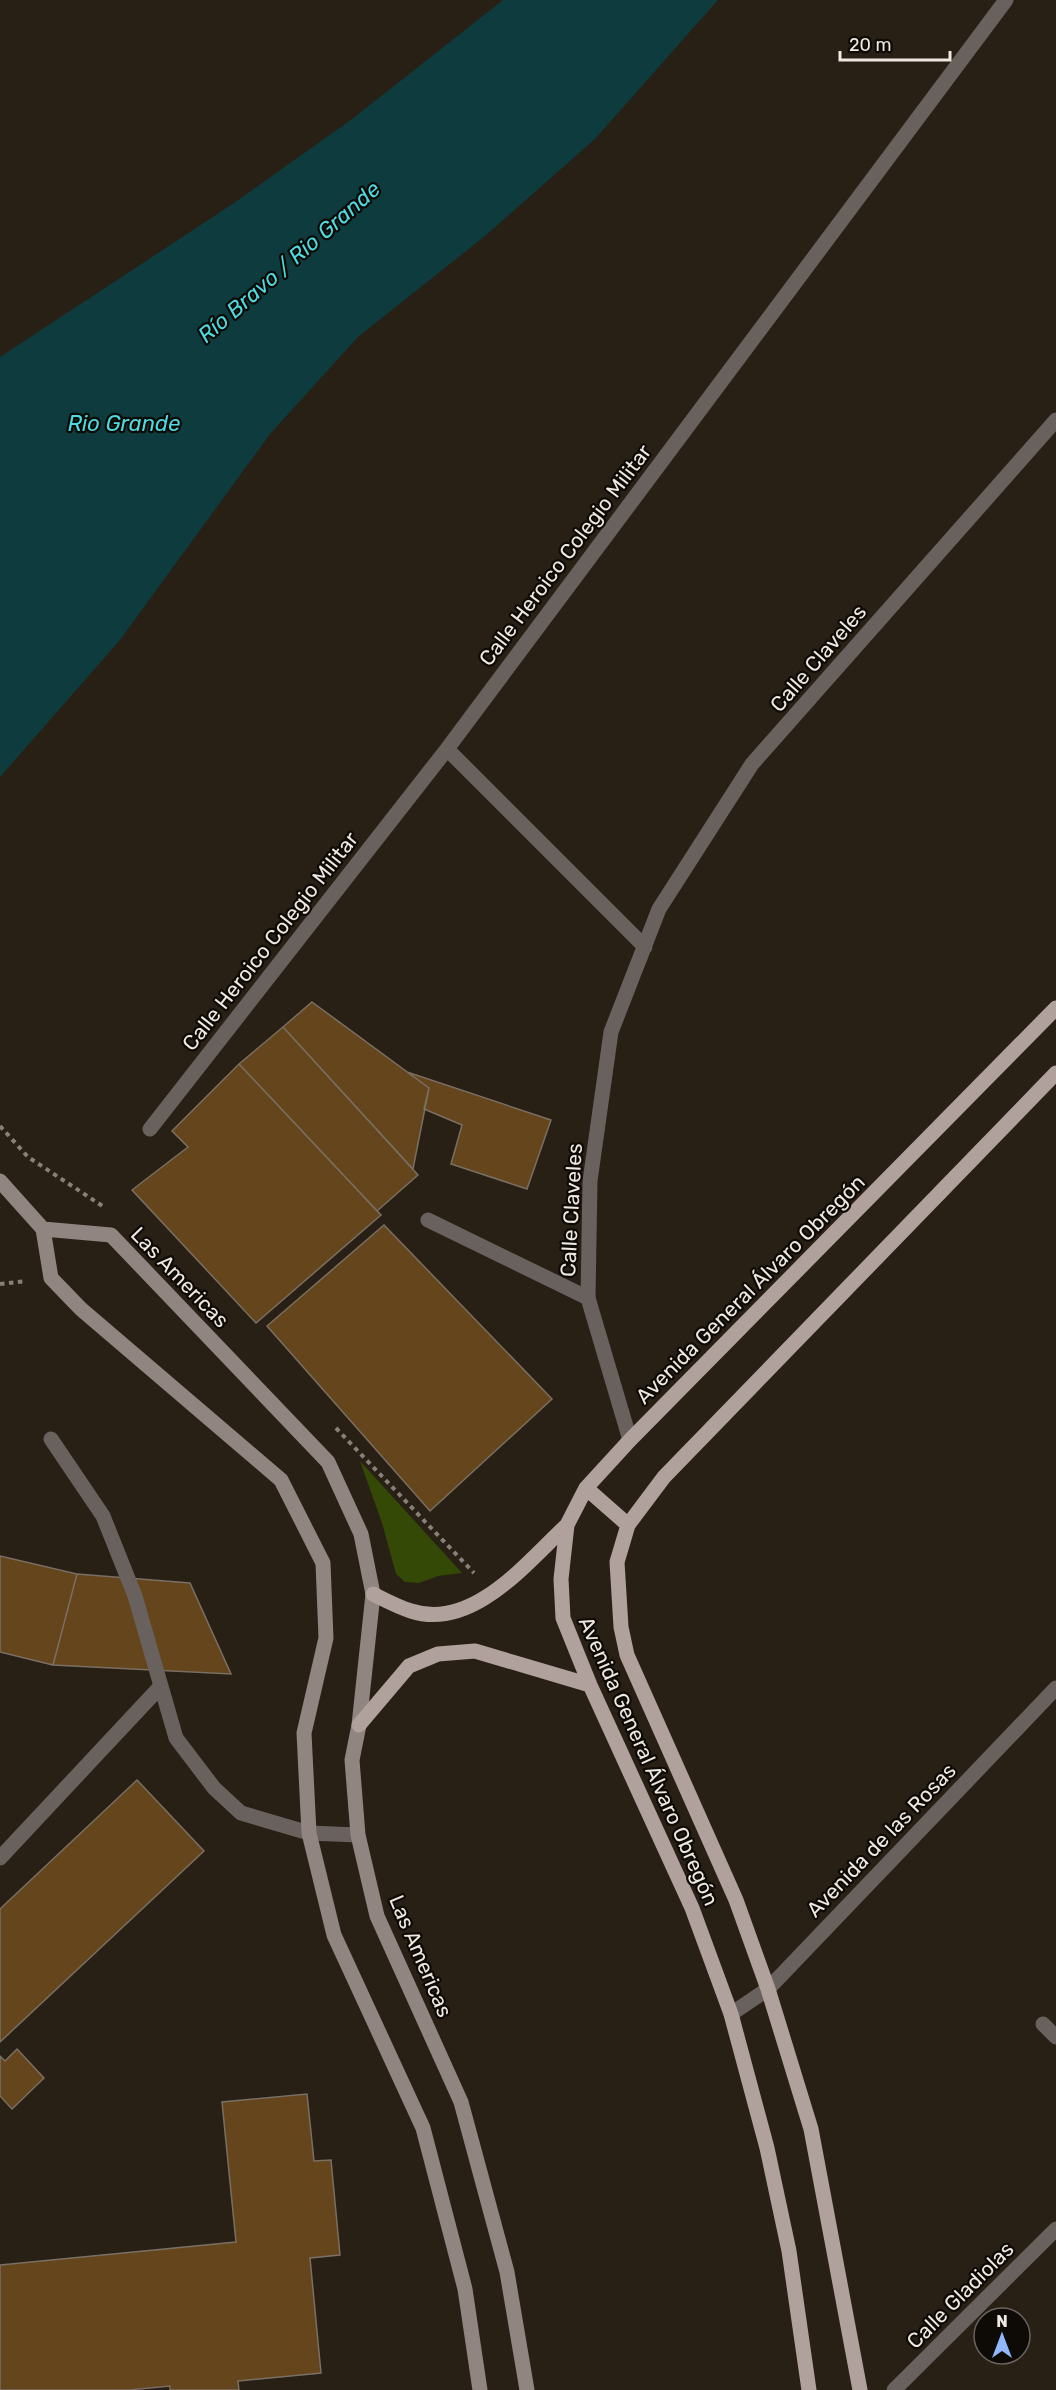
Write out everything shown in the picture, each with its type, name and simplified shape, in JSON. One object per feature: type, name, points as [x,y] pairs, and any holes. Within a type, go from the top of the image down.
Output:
[{"type":"main road","name":"Avenida General Álvaro Obregón","points":[[809,2390],[789,2251],[770,2160],[731,2014],[692,1908],[590,1685],[563,1618],[561,1579],[567,1525],[586,1488],[630,1440],[1056,1008]]},
{"type":"main road","name":"Avenida General Álvaro Obregón","points":[[860,2390],[811,2129],[768,1989],[736,1900],[627,1655],[617,1602],[617,1562],[628,1525],[664,1477],[1056,1073]]},
{"type":"main road","points":[[2,1183],[43,1229],[51,1278],[81,1309],[281,1480],[323,1563],[326,1638],[304,1733],[309,1833],[334,1935],[423,2128],[465,2289],[480,2390]]},
{"type":"main road","name":"Las Americas","points":[[43,1229],[111,1235],[328,1462],[361,1534],[373,1594],[359,1725],[352,1760],[358,1835],[377,1916],[461,2102],[507,2272],[527,2390]]},
{"type":"main road","points":[[586,1488],[628,1525]]},
{"type":"main road","points":[[373,1594],[412,1612],[447,1614],[493,1593],[567,1525]]},
{"type":"main road","points":[[359,1725],[409,1666],[438,1654],[475,1651],[590,1685]]},
{"type":"street","name":"Calle Heroico Colegio Militar","points":[[150,1129],[447,749],[1006,0]]},
{"type":"street","name":"Calle Claveles","points":[[630,1440],[588,1298],[590,1181],[611,1032],[659,909],[752,764],[1056,420]]},
{"type":"street","points":[[447,749],[645,947]]},
{"type":"street","points":[[428,1220],[588,1298]]},
{"type":"street","points":[[51,1439],[103,1516],[135,1596],[176,1738],[214,1788],[241,1813],[309,1833],[358,1835]]},
{"type":"street","points":[[0,1858],[161,1686]]},
{"type":"street","name":"Avenida de las Rosas","points":[[731,2014],[768,1989],[1056,1688]]},
{"type":"street","points":[[1043,2024],[1056,2037]]},
{"type":"street","name":"Calle Gladiolas","points":[[894,2390],[1056,2229]]},
{"type":"path","points":[[0,1126],[28,1157]]},
{"type":"green space","points":[[360,1461],[462,1573],[438,1576],[419,1583],[405,1582],[396,1574],[382,1523]]},
{"type":"water","name":"Rio Grande","points":[[503,0],[718,0],[595,139],[485,236],[358,337],[270,434],[120,640],[0,777],[0,357],[234,203],[352,119]]},
{"type":"building","points":[[312,1002],[429,1088],[413,1169],[283,1027]]},
{"type":"building","points":[[283,1027],[418,1175],[377,1211],[239,1064]]},
{"type":"building","points":[[239,1064],[381,1215],[256,1323],[132,1190],[188,1147],[172,1131]]},
{"type":"building","points":[[407,1072],[551,1120],[527,1189],[451,1164],[462,1125],[424,1109],[429,1088]]},
{"type":"building","points":[[384,1225],[552,1399],[430,1511],[267,1326]]},
{"type":"building","points":[[0,1556],[77,1574],[53,1665],[0,1652]]},
{"type":"building","points":[[77,1574],[190,1583],[231,1674],[53,1665]]},
{"type":"building","points":[[137,1780],[204,1851],[0,2042],[0,1909]]},
{"type":"building","points":[[17,2049],[44,2078],[12,2109],[0,2096],[0,2056],[5,2061]]},
{"type":"building","points":[[307,2094],[314,2161],[331,2160],[340,2255],[310,2258],[321,2373],[238,2381],[239,2390],[170,2390],[170,2386],[129,2390],[0,2390],[0,2265],[236,2242],[222,2102]]},
{"type":"water label","name":"Río Bravo / Rio Grande","points":[[289,262]]}]
